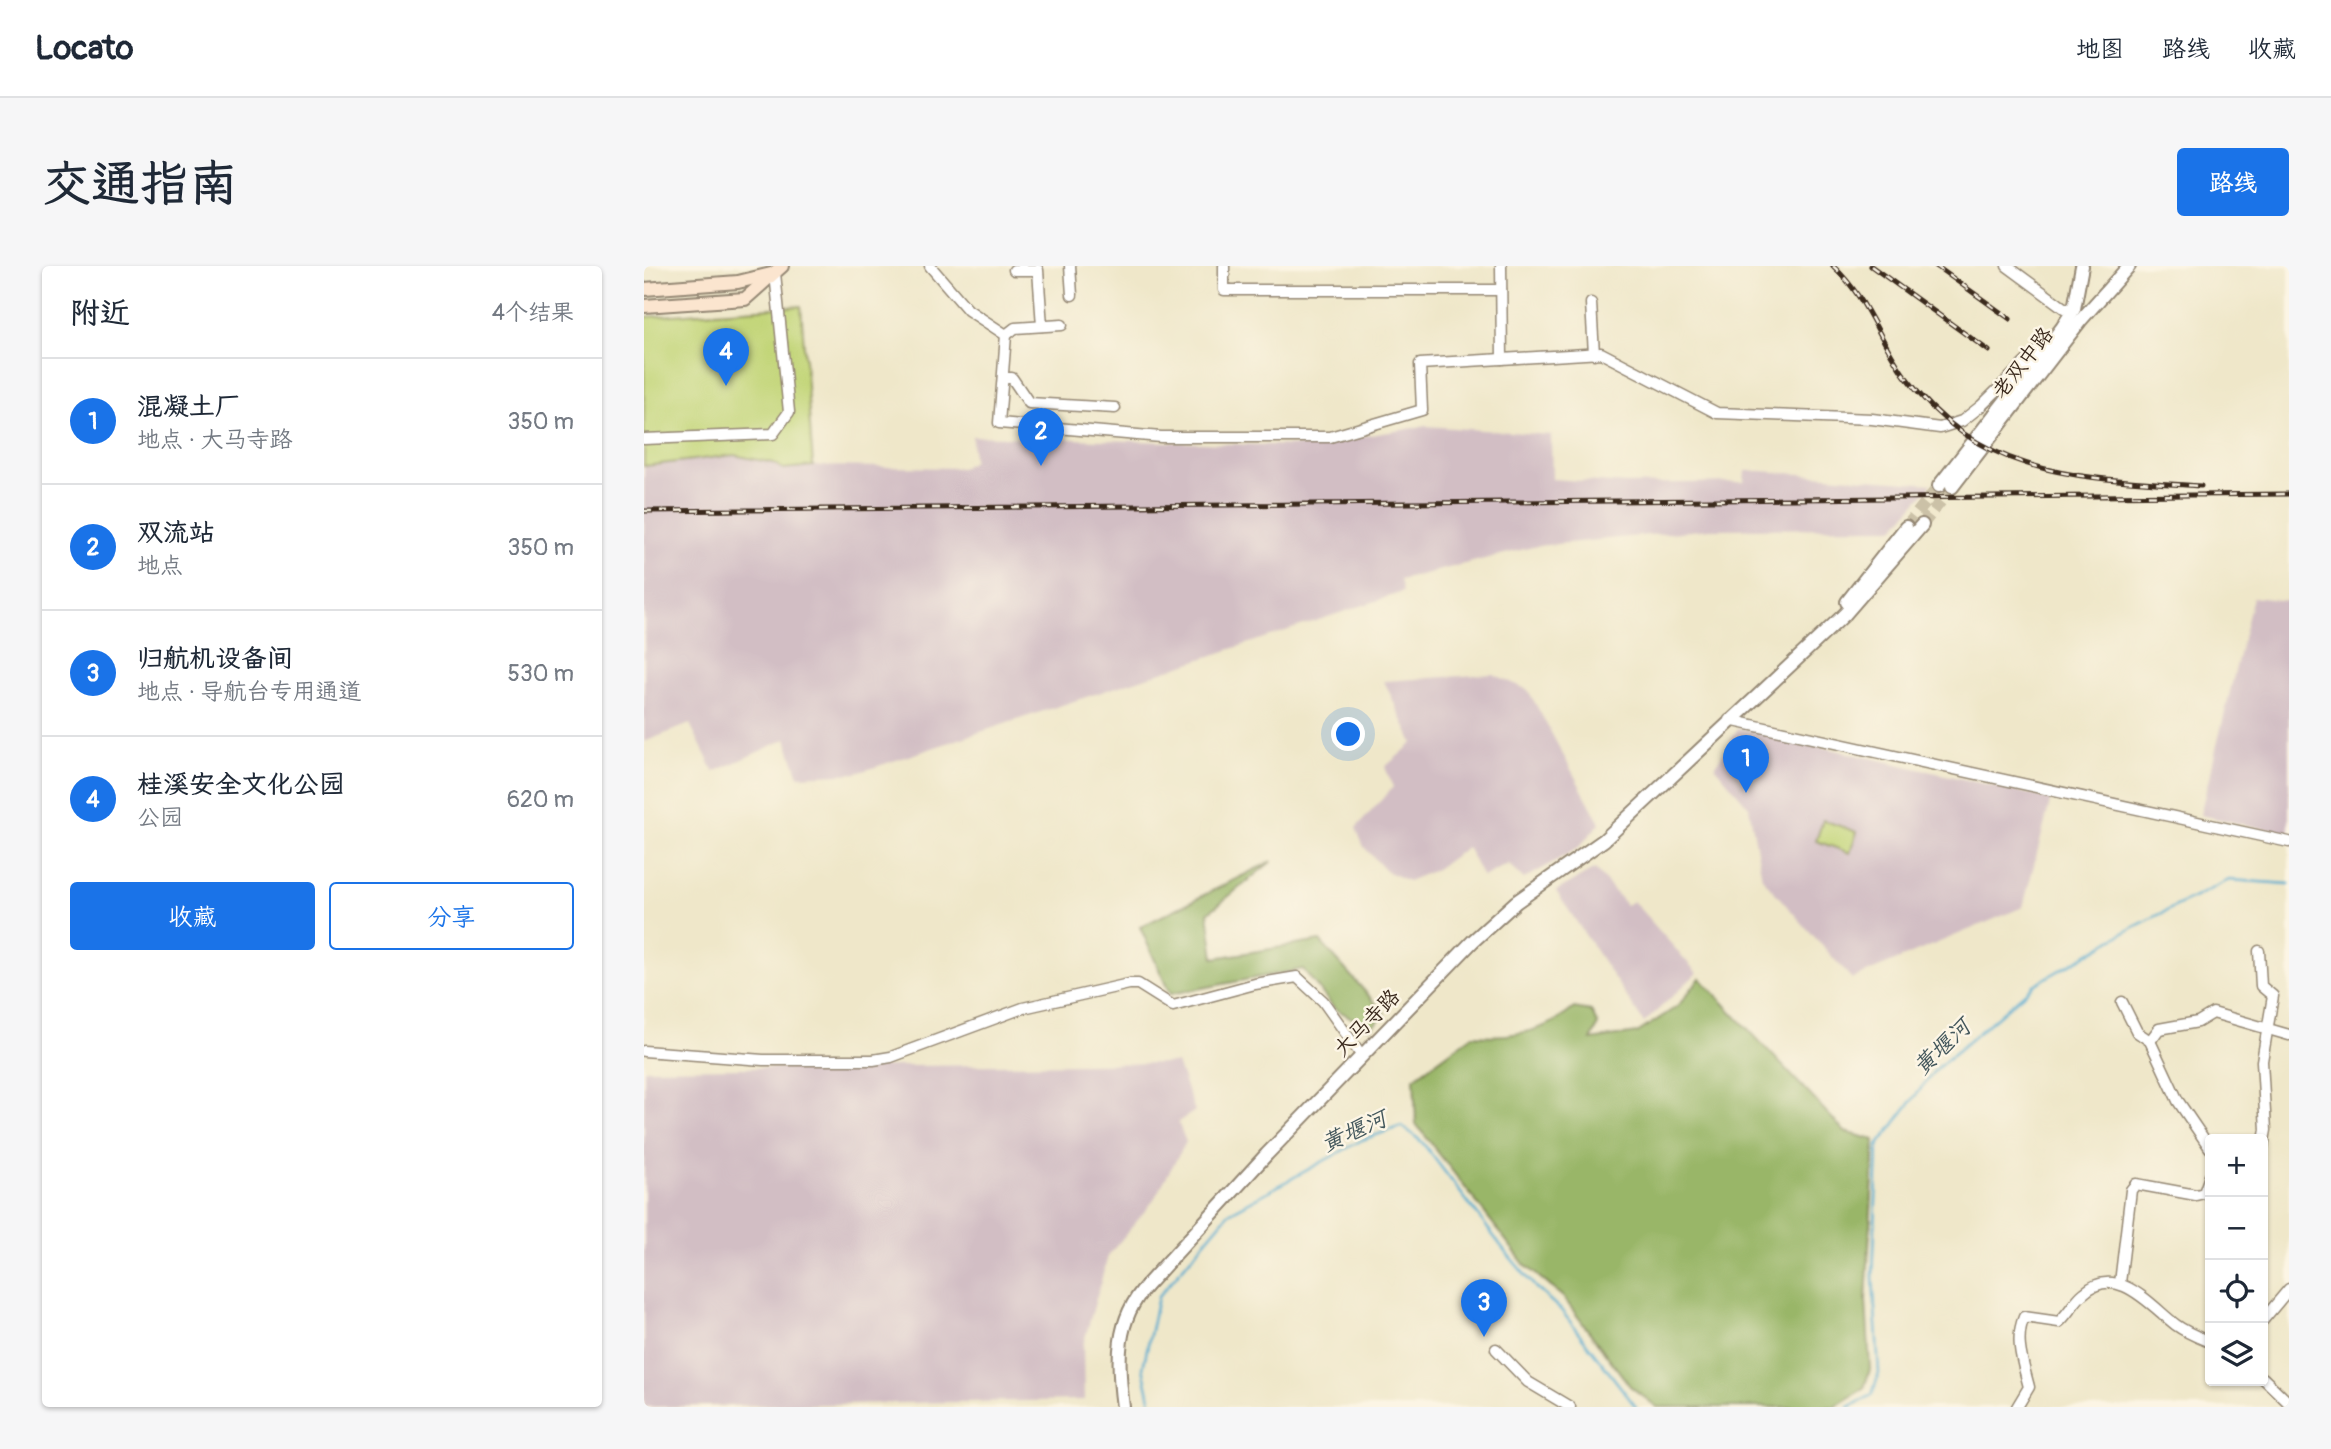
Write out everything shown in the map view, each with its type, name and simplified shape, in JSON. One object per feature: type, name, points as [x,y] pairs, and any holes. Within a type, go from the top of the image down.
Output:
[{"type":"main road","points":[[644,289],[738,282],[777,268]]},
{"type":"main road","points":[[644,306],[745,299],[777,268]]},
{"type":"street","points":[[930,266],[968,310],[1006,335]]},
{"type":"street","points":[[1070,266],[1072,295]]},
{"type":"street","points":[[1224,266],[1224,290],[1501,290]]},
{"type":"street","points":[[1501,266],[1502,359]]},
{"type":"street","points":[[2007,266],[2064,308],[2074,309]]},
{"type":"street","name":"老双中路","points":[[2082,266],[2074,309],[2063,328],[1946,486],[2080,321],[2129,266]]},
{"type":"street","points":[[644,439],[773,434],[789,412],[777,268]]},
{"type":"street","points":[[1014,270],[1038,270],[1042,327]]},
{"type":"street","points":[[1591,303],[1594,354]]},
{"type":"street","points":[[1062,325],[1015,328],[1006,335],[999,423],[1161,437],[1330,437],[1422,410],[1420,364],[1601,353],[1717,413],[1872,419],[1940,428],[1962,421],[1981,406],[2063,328]]},
{"type":"street","points":[[1003,378],[1012,378],[1029,402],[1115,408]]},
{"type":"street","points":[[1729,720],[1870,588],[1922,525]]},
{"type":"street","points":[[1822,635],[1906,527]]},
{"type":"street","points":[[1729,720],[2289,842]]},
{"type":"street","name":"大马寺路","points":[[1123,1407],[1121,1330],[1130,1303],[1473,941],[1516,902],[1604,840],[1729,720]]},
{"type":"street","points":[[2259,951],[2261,986],[2273,996],[2262,1061],[2265,1134]]},
{"type":"street","points":[[644,1051],[763,1060],[873,1060],[891,1057],[1023,1008],[1129,984],[1138,984],[1173,1006],[1255,984],[1297,977],[1322,1001],[1362,1056]]},
{"type":"street","points":[[2122,1002],[2137,1032],[2150,1041],[2178,1101],[2205,1141]]},
{"type":"street","points":[[2150,1041],[2159,1029],[2198,1022],[2213,1013],[2289,1035]]},
{"type":"street","points":[[2120,1283],[2131,1190],[2136,1184],[2196,1195],[2205,1190]]},
{"type":"street","points":[[2017,1407],[2029,1387],[2020,1355],[2018,1330],[2024,1317],[2059,1322],[2069,1314],[2083,1293],[2095,1285],[2120,1283],[2189,1334],[2205,1340]]},
{"type":"street","points":[[2268,1314],[2289,1289]]},
{"type":"street","points":[[1496,1349],[1528,1382],[1570,1407]]},
{"type":"street","points":[[2268,1383],[2289,1403]]},
{"type":"shaded area","points":[[1426,426],[1551,435],[1552,479],[1627,484],[1744,482],[1745,471],[1761,471],[1932,484],[1894,528],[1710,529],[1537,546],[1400,580],[1403,592],[857,773],[799,776],[786,739],[714,772],[690,724],[644,742],[644,466],[734,455],[773,463],[783,469],[813,466],[962,468],[973,461],[972,436],[1303,446]]},
{"type":"shaded area","points":[[2253,597],[2289,601],[2289,834],[2200,815]]},
{"type":"shaded area","points":[[1493,674],[1528,690],[1600,823],[1578,848],[1524,879],[1508,864],[1483,877],[1467,847],[1435,870],[1408,881],[1386,871],[1364,847],[1356,828],[1393,787],[1385,767],[1413,743],[1384,681]]},
{"type":"shaded area","points":[[1738,728],[2051,799],[2023,907],[1852,979],[1762,878],[1749,807],[1715,767]]},
{"type":"shaded area","points":[[1595,869],[1626,905],[1633,901],[1697,973],[1644,1023],[1556,891]]},
{"type":"shaded area","points":[[1177,1063],[1195,1111],[1178,1122],[1186,1142],[1153,1201],[1108,1256],[1083,1345],[1084,1400],[644,1407],[644,1069]]},
{"type":"green space","points":[[801,306],[813,466],[783,469],[773,463],[734,455],[644,466],[644,317]]},
{"type":"green space","points":[[1823,820],[1857,832],[1850,853],[1816,841]]},
{"type":"green space","points":[[1272,861],[1208,913],[1214,958],[1320,941],[1385,1014],[1370,1028],[1334,1008],[1303,969],[1170,994],[1140,927]]},
{"type":"green space","points":[[1700,978],[1845,1132],[1875,1140],[1866,1300],[1870,1369],[1864,1388],[1834,1407],[1657,1407],[1630,1386],[1563,1297],[1525,1265],[1416,1124],[1414,1078],[1473,1035],[1527,1032],[1551,1023],[1574,1008],[1591,1011],[1598,1025],[1591,1040],[1637,1033],[1678,1006]]},
{"type":"waterway","name":"黄堰河","points":[[1849,1407],[1872,1395],[1879,1373],[1873,1277],[1878,1146],[1934,1071],[2034,985],[2134,927],[2229,880],[2289,884]]},
{"type":"waterway","name":"黄堰河","points":[[1152,1407],[1143,1368],[1158,1297],[1229,1213],[1362,1140],[1402,1126],[1422,1142],[1505,1251],[1536,1288],[1561,1310],[1636,1407]]},
{"type":"tunnel","points":[[1906,527],[1939,486]]},
{"type":"tunnel","points":[[1922,525],[1952,487]]},
{"type":"railway","points":[[1833,266],[1855,291],[1905,376],[1935,410],[1967,436],[2002,454],[2038,467],[2116,480],[2201,486]]},
{"type":"railway","points":[[1871,266],[1989,351]]},
{"type":"railway","points":[[1936,266],[2010,319]]},
{"type":"railway","points":[[644,511],[2289,494]]},
{"type":"place","name":"桂溪安全文化公园","points":[[726,386]]},
{"type":"place","name":"双流站","points":[[1041,466]]},
{"type":"place","name":"混凝土厂","points":[[1746,793]]},
{"type":"place","name":"归航机设备间","points":[[1484,1337]]}]
